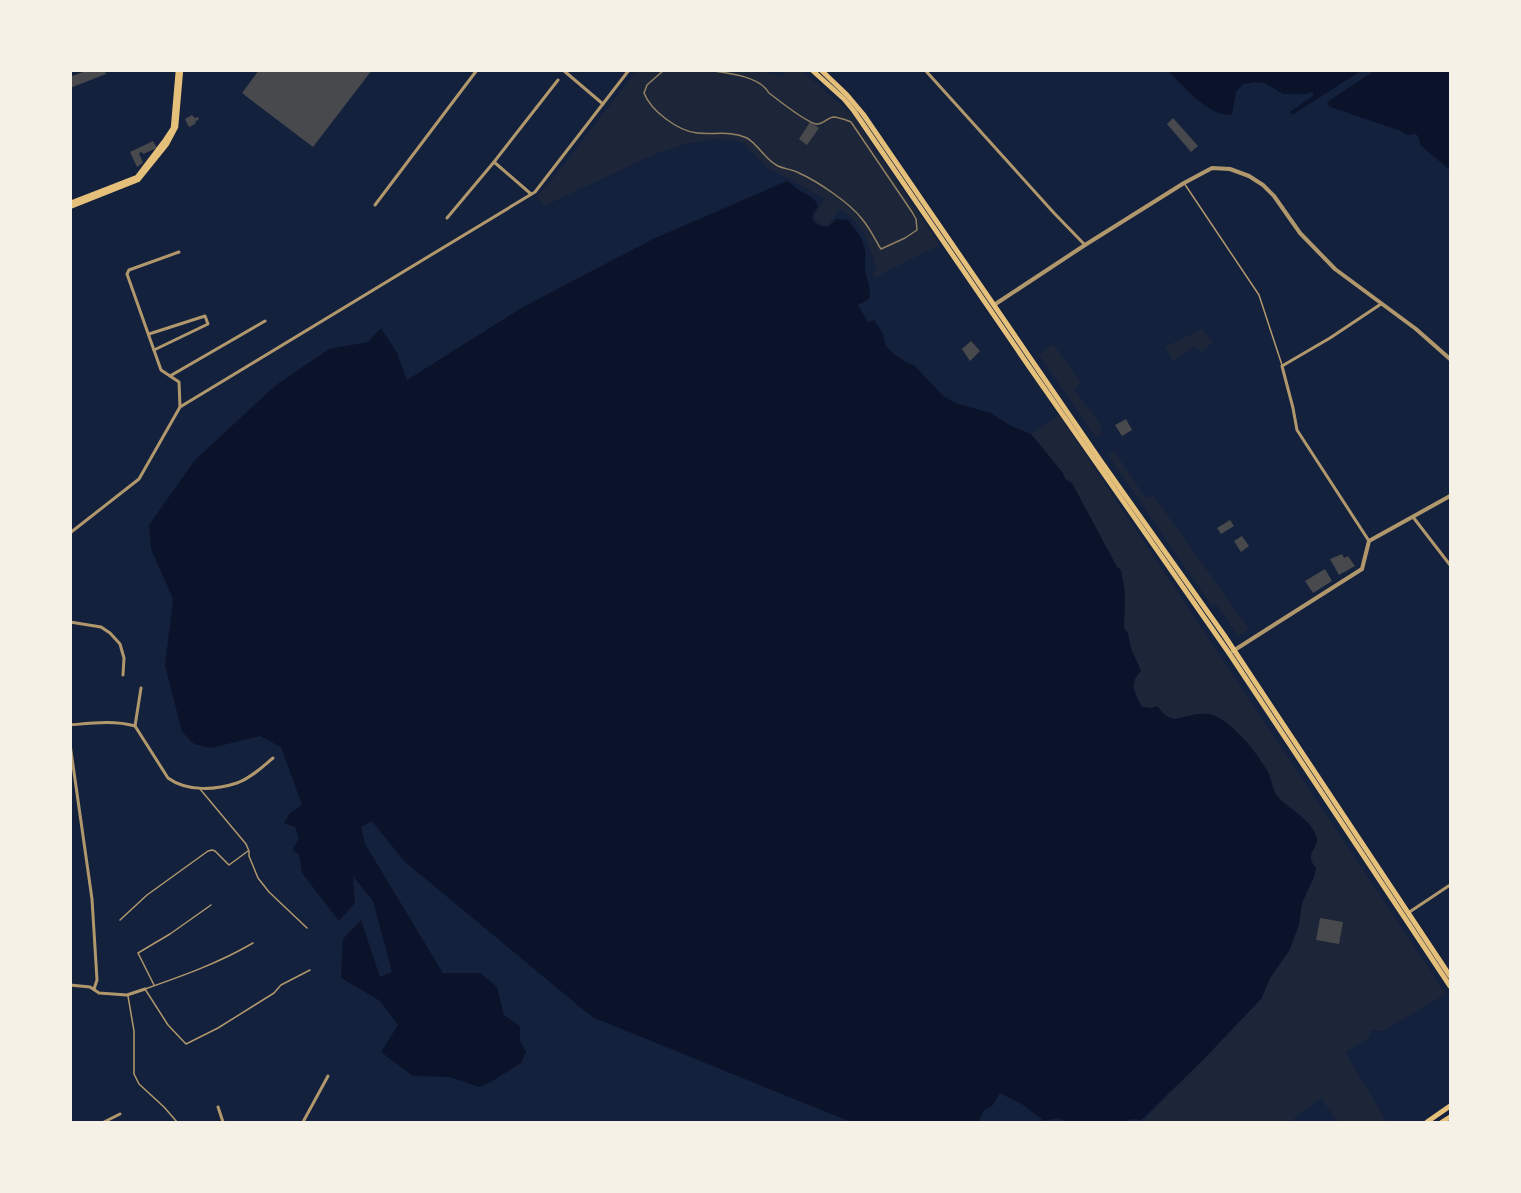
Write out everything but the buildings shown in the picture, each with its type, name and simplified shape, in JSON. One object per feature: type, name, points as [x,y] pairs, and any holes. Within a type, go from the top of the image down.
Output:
[{"type":"main road","points":[[70,205],[137,177],[173,128],[179,70]]},
{"type":"main road","points":[[812,70],[854,111],[1017,349],[1232,651],[1450,986]]},
{"type":"main road","points":[[821,70],[863,114],[1410,912],[1450,976]]},
{"type":"main road","points":[[1427,1122],[1450,1106]]},
{"type":"main road","points":[[1442,1122],[1450,1117]]},
{"type":"street","points":[[375,205],[477,70]]},
{"type":"street","points":[[563,70],[603,104]]},
{"type":"street","points":[[70,533],[139,479],[180,407],[535,192],[629,70]]},
{"type":"street","points":[[925,70],[1085,245]]},
{"type":"street","points":[[447,218],[558,80]]},
{"type":"street","points":[[494,162],[531,194]]},
{"type":"street","points":[[994,305],[1184,183],[1212,168],[1230,169],[1249,176],[1263,185],[1274,196],[1300,233],[1335,269],[1416,329],[1450,359]]},
{"type":"street","points":[[179,252],[129,270],[127,274],[161,370],[179,382],[180,407]]},
{"type":"street","points":[[1369,541],[1297,430],[1282,366],[1381,304]]},
{"type":"street","points":[[148,334],[205,316],[208,324],[154,350]]},
{"type":"street","points":[[170,376],[265,321]]},
{"type":"street","points":[[1232,651],[1362,569],[1369,541],[1450,496]]},
{"type":"street","points":[[1413,516],[1450,566]]},
{"type":"street","points":[[70,622],[101,627],[110,633],[120,644],[124,658],[123,675]]},
{"type":"street","points":[[141,688],[135,726],[168,778],[176,784],[200,788],[239,783],[273,758]]},
{"type":"street","points":[[70,725],[106,722],[135,726]]},
{"type":"street","points":[[70,744],[92,898],[97,980],[94,989]]},
{"type":"street","points":[[1404,916],[1450,885]]},
{"type":"street","points":[[70,985],[90,987],[99,993],[128,995],[145,989]]},
{"type":"street","points":[[303,1122],[328,1076]]},
{"type":"street","points":[[218,1107],[223,1122]]},
{"type":"street","points":[[104,1122],[120,1114]]},
{"type":"lane","points":[[1184,183],[1259,295],[1282,366]]},
{"type":"lane","points":[[200,788],[246,844],[258,878],[269,892],[308,928]]},
{"type":"lane","points":[[120,920],[147,895],[208,851],[215,851],[229,865],[249,850]]},
{"type":"lane","points":[[154,986],[138,953],[211,905]]},
{"type":"lane","points":[[253,943],[233,955],[145,989],[168,1025],[186,1044],[218,1028],[274,993],[281,985],[310,970]]},
{"type":"lane","points":[[128,995],[134,1031],[134,1074],[139,1084],[177,1122]]},
{"type":"shaded area","points":[[756,70],[781,76],[788,71],[802,71],[851,113],[940,245],[875,277],[873,273],[877,271],[869,245],[854,220],[840,209],[828,225],[819,223],[814,216],[824,199],[767,168],[744,143],[730,140],[713,139],[657,153],[544,206],[537,196],[560,170],[636,71]]},
{"type":"shaded area","points":[[1168,71],[1361,71],[1292,115],[1290,112],[1314,95],[1312,92],[1283,94],[1265,83],[1243,84],[1236,92],[1232,115],[1214,111],[1205,106]]},
{"type":"shaded area","points":[[1373,71],[1450,71],[1450,170],[1420,145],[1416,134],[1407,135],[1327,104]]},
{"type":"shaded area","points":[[787,181],[815,200],[818,207],[812,218],[815,223],[828,227],[836,219],[848,220],[858,234],[865,250],[865,272],[870,292],[869,299],[858,305],[868,322],[874,320],[883,334],[886,346],[894,354],[914,365],[943,396],[958,404],[991,413],[1011,426],[1031,434],[1063,473],[1065,479],[1072,483],[1117,567],[1121,570],[1125,593],[1124,627],[1141,671],[1135,680],[1134,689],[1142,707],[1157,706],[1172,719],[1206,714],[1215,716],[1226,723],[1240,735],[1258,757],[1268,772],[1278,797],[1310,825],[1316,836],[1316,844],[1311,856],[1316,868],[1302,903],[1299,925],[1289,951],[1270,978],[1261,999],[1141,1120],[1068,1122],[1058,1118],[1044,1121],[1023,1105],[1000,1093],[992,1106],[984,1110],[978,1122],[851,1122],[592,1017],[404,861],[372,821],[361,827],[365,844],[443,973],[480,973],[497,987],[504,1015],[520,1026],[520,1041],[526,1052],[521,1063],[479,1087],[450,1077],[413,1076],[381,1052],[398,1025],[380,1001],[341,978],[343,939],[361,920],[380,977],[392,972],[373,901],[353,876],[355,903],[339,921],[302,873],[299,854],[292,850],[299,839],[295,827],[284,823],[290,813],[302,805],[281,747],[260,736],[211,748],[194,744],[182,732],[165,665],[173,599],[151,549],[149,525],[195,460],[276,385],[329,349],[368,342],[381,328],[397,353],[407,380],[523,307],[653,239]]},
{"type":"shaded area","points":[[1202,329],[1213,342],[1202,352],[1194,347],[1173,361],[1165,347]]},
{"type":"shaded area","points":[[1053,344],[1081,383],[1074,389],[1100,424],[1102,433],[1096,437],[1039,355]]},
{"type":"shaded area","points":[[1059,415],[1446,994],[1383,1031],[1372,1030],[1368,1039],[1345,1052],[1387,1122],[1338,1122],[1321,1098],[1291,1122],[1142,1122],[1261,999],[1270,978],[1289,951],[1299,925],[1302,903],[1316,869],[1311,859],[1312,852],[1301,815],[1278,798],[1271,785],[1269,774],[1245,740],[1231,726],[1217,716],[1208,714],[1195,714],[1175,719],[1152,708],[1142,707],[1134,688],[1135,680],[1141,670],[1124,627],[1125,593],[1121,570],[1117,567],[1063,473],[1031,434]]},
{"type":"shaded area","points":[[1114,451],[1146,499],[1153,495],[1249,629],[1238,636],[1216,604],[1212,606],[1108,455]]},
{"type":"railway","points":[[664,70],[647,85],[644,93],[653,107],[666,119],[697,133],[728,133],[747,138],[773,163],[815,181],[850,206],[865,222],[881,249],[917,230],[916,219],[912,212],[851,122],[833,117],[816,124],[785,105],[758,82],[741,76],[707,70]]}]
